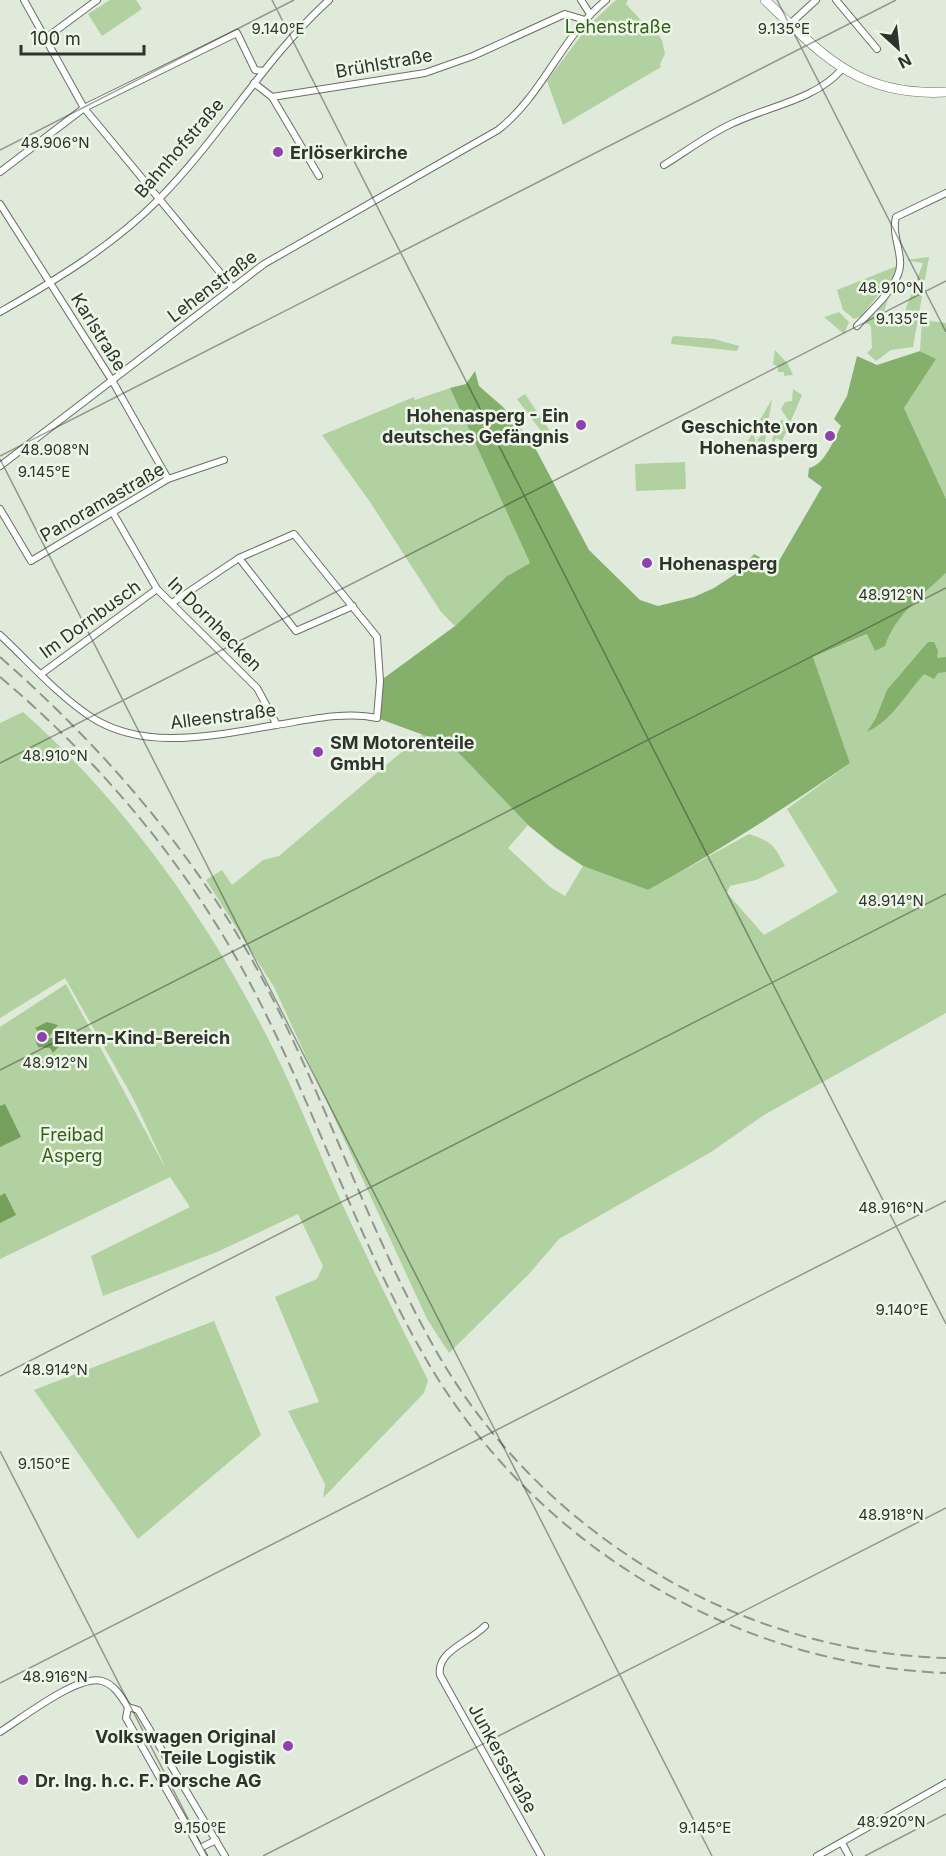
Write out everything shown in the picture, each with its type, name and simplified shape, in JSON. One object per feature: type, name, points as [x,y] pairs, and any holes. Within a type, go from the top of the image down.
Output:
[{"type":"main road","points":[[765,0],[842,69],[890,89],[946,92]]},
{"type":"street","points":[[24,0],[84,108],[232,287]]},
{"type":"street","points":[[46,38],[97,0]]},
{"type":"street","name":"Bahnhofstraße","points":[[0,312],[84,261],[159,199],[297,29],[329,0]]},
{"type":"street","points":[[581,0],[590,14]]},
{"type":"street","name":"Lehenstraße","points":[[0,466],[264,264],[498,130],[520,108],[585,20],[606,0]]},
{"type":"street","points":[[790,24],[816,0]]},
{"type":"street","points":[[836,0],[877,50]]},
{"type":"street","name":"Brühlstraße","points":[[272,97],[416,75],[473,56],[565,14],[585,20]]},
{"type":"street","points":[[0,172],[84,108],[237,33],[255,69],[263,71]]},
{"type":"street","points":[[664,165],[727,126],[813,90],[835,77],[842,69]]},
{"type":"street","points":[[254,83],[272,97],[319,176]]},
{"type":"street","points":[[857,327],[898,278],[901,263],[896,239],[896,217],[946,193]]},
{"type":"street","name":"Karlstraße","points":[[0,204],[112,382],[168,479]]},
{"type":"street","name":"Panoramastraße","points":[[0,508],[31,561],[168,479],[224,460]]},
{"type":"street","name":"In Dornhecken","points":[[113,513],[158,589],[257,688],[277,725]]},
{"type":"street","points":[[172,603],[240,558],[294,534],[353,606],[296,631],[240,558]]},
{"type":"street","name":"Im Dornbusch","points":[[41,674],[158,589]]},
{"type":"street","name":"Alleenstraße","points":[[0,635],[89,716],[116,730],[185,739],[363,715],[376,718],[378,641],[374,632],[353,606]]},
{"type":"street","name":"Junkersstraße","points":[[485,1626],[477,1635],[444,1656],[438,1666],[440,1675],[541,1856]]},
{"type":"street","points":[[0,1732],[65,1690],[100,1680],[113,1687],[128,1707],[138,1710],[225,1856]]},
{"type":"street","points":[[128,1707],[126,1718],[204,1856]]},
{"type":"street","points":[[817,1856],[946,1783]]},
{"type":"street","points":[[200,1848],[216,1840]]},
{"type":"street","points":[[842,1842],[849,1856]]},
{"type":"green space","points":[[110,0],[136,0],[142,9],[102,36],[88,14]]},
{"type":"green space","points":[[616,0],[628,0],[626,4],[648,28],[652,26],[662,40],[665,54],[660,64],[661,67],[563,125],[547,81],[589,25]]},
{"type":"green space","points":[[929,257],[913,347],[891,350],[876,361],[867,353],[872,348],[871,327],[865,324],[890,294],[882,317],[899,327],[923,263],[906,260]]},
{"type":"green space","points":[[897,266],[893,277],[861,316],[854,319],[843,310],[837,290]]},
{"type":"green space","points":[[839,312],[849,322],[844,334],[824,317]]},
{"type":"green space","points":[[922,320],[946,323],[946,499],[904,408],[936,359],[920,351]]},
{"type":"green space","points":[[672,337],[714,339],[739,346],[737,351],[671,344]]},
{"type":"green space","points":[[775,350],[788,364],[793,375],[784,376],[784,372],[778,372],[778,367],[773,364]]},
{"type":"green space","points":[[450,388],[530,563],[507,576],[455,626],[441,612],[370,502],[322,435],[414,397],[415,400]]},
{"type":"green space","points":[[793,389],[802,395],[790,423],[781,409],[785,402],[792,401]]},
{"type":"green space","points":[[525,394],[552,434],[545,436],[517,399]]},
{"type":"green space","points":[[772,399],[764,447],[757,440],[766,429],[759,425],[754,435],[757,450],[745,446]]},
{"type":"green space","points":[[781,419],[789,426],[782,441],[776,438],[771,449],[775,423],[780,425]]},
{"type":"green space","points":[[685,462],[686,489],[636,491],[635,464]]},
{"type":"green space","points":[[946,573],[946,1013],[764,1115],[711,1152],[559,1239],[529,1274],[449,1353],[427,1319],[274,987],[206,880],[222,870],[232,885],[263,860],[279,856],[424,733],[451,745],[528,825],[508,848],[550,887],[565,896],[583,866],[648,890],[749,834],[763,839],[775,849],[785,866],[756,880],[730,886],[727,893],[764,935],[838,892],[787,809],[850,763],[813,657],[868,634],[884,646],[902,615]]},
{"type":"green space","name":"Freibad Asperg","points":[[23,712],[93,781],[125,818],[184,897],[211,938],[271,1044],[350,1220],[428,1380],[424,1393],[323,1498],[325,1484],[288,1411],[319,1402],[275,1297],[317,1279],[323,1266],[298,1214],[217,1252],[103,1296],[91,1256],[190,1207],[170,1177],[0,1259],[0,1027],[66,984],[167,1171],[134,1100],[65,978],[0,1018],[0,723]]},
{"type":"green space","points":[[214,1321],[261,1435],[138,1539],[34,1390]]},
{"type":"shaded area","points":[[920,351],[936,359],[904,408],[946,499],[946,573],[903,615],[885,646],[875,651],[867,634],[813,657],[850,763],[825,780],[725,845],[648,890],[583,866],[556,848],[528,825],[451,745],[377,718],[380,681],[455,626],[507,576],[530,563],[450,388],[466,384],[475,371],[479,386],[503,407],[532,442],[589,550],[640,600],[658,606],[694,597],[714,588],[740,571],[754,554],[776,566],[822,487],[808,477],[809,468],[815,466],[824,457],[841,426],[834,419],[847,396],[857,356],[877,365]]},
{"type":"shaded area","points":[[928,642],[934,642],[938,651],[937,658],[946,657],[946,672],[938,673],[934,679],[924,674],[891,714],[867,732],[876,718],[887,690]]},
{"type":"shaded area","name":"Eltern-Kind-Bereich","points":[[47,1022],[58,1025],[48,1038],[61,1038],[60,1045],[53,1053],[50,1048],[38,1047],[35,1039],[38,1031],[35,1028]]},
{"type":"shaded area","points":[[5,1104],[21,1137],[0,1147],[0,1106]]},
{"type":"shaded area","points":[[5,1193],[16,1215],[0,1223],[0,1196]]},
{"type":"railway","points":[[0,657],[37,690],[106,760],[169,835],[226,916],[251,958],[299,1052],[383,1246],[430,1340],[473,1407],[524,1468],[582,1522],[646,1567],[716,1604],[790,1632],[867,1650],[946,1658]]},
{"type":"railway","points":[[0,677],[73,744],[107,781],[171,858],[200,899],[227,941],[274,1030],[377,1263],[423,1354],[467,1421],[519,1482],[578,1535],[644,1581],[714,1618],[788,1646],[866,1665],[946,1673]]},
{"type":"place","name":"Erlöserkirche","points":[[278,152]]},
{"type":"place","name":"Hohenasperg - Ein deutsches Gefängnis","points":[[581,425]]},
{"type":"place","name":"Geschichte von Hohenasperg","points":[[830,436]]},
{"type":"place","name":"Hohenasperg","points":[[647,563]]},
{"type":"place","name":"SM Motorenteile GmbH","points":[[318,752]]},
{"type":"place","name":"Eltern-Kind-Bereich","points":[[42,1037]]},
{"type":"place","name":"Volkswagen Original Teile Logistik","points":[[288,1746]]},
{"type":"place","name":"Dr. Ing. h.c. F. Porsche AG","points":[[23,1780]]}]
